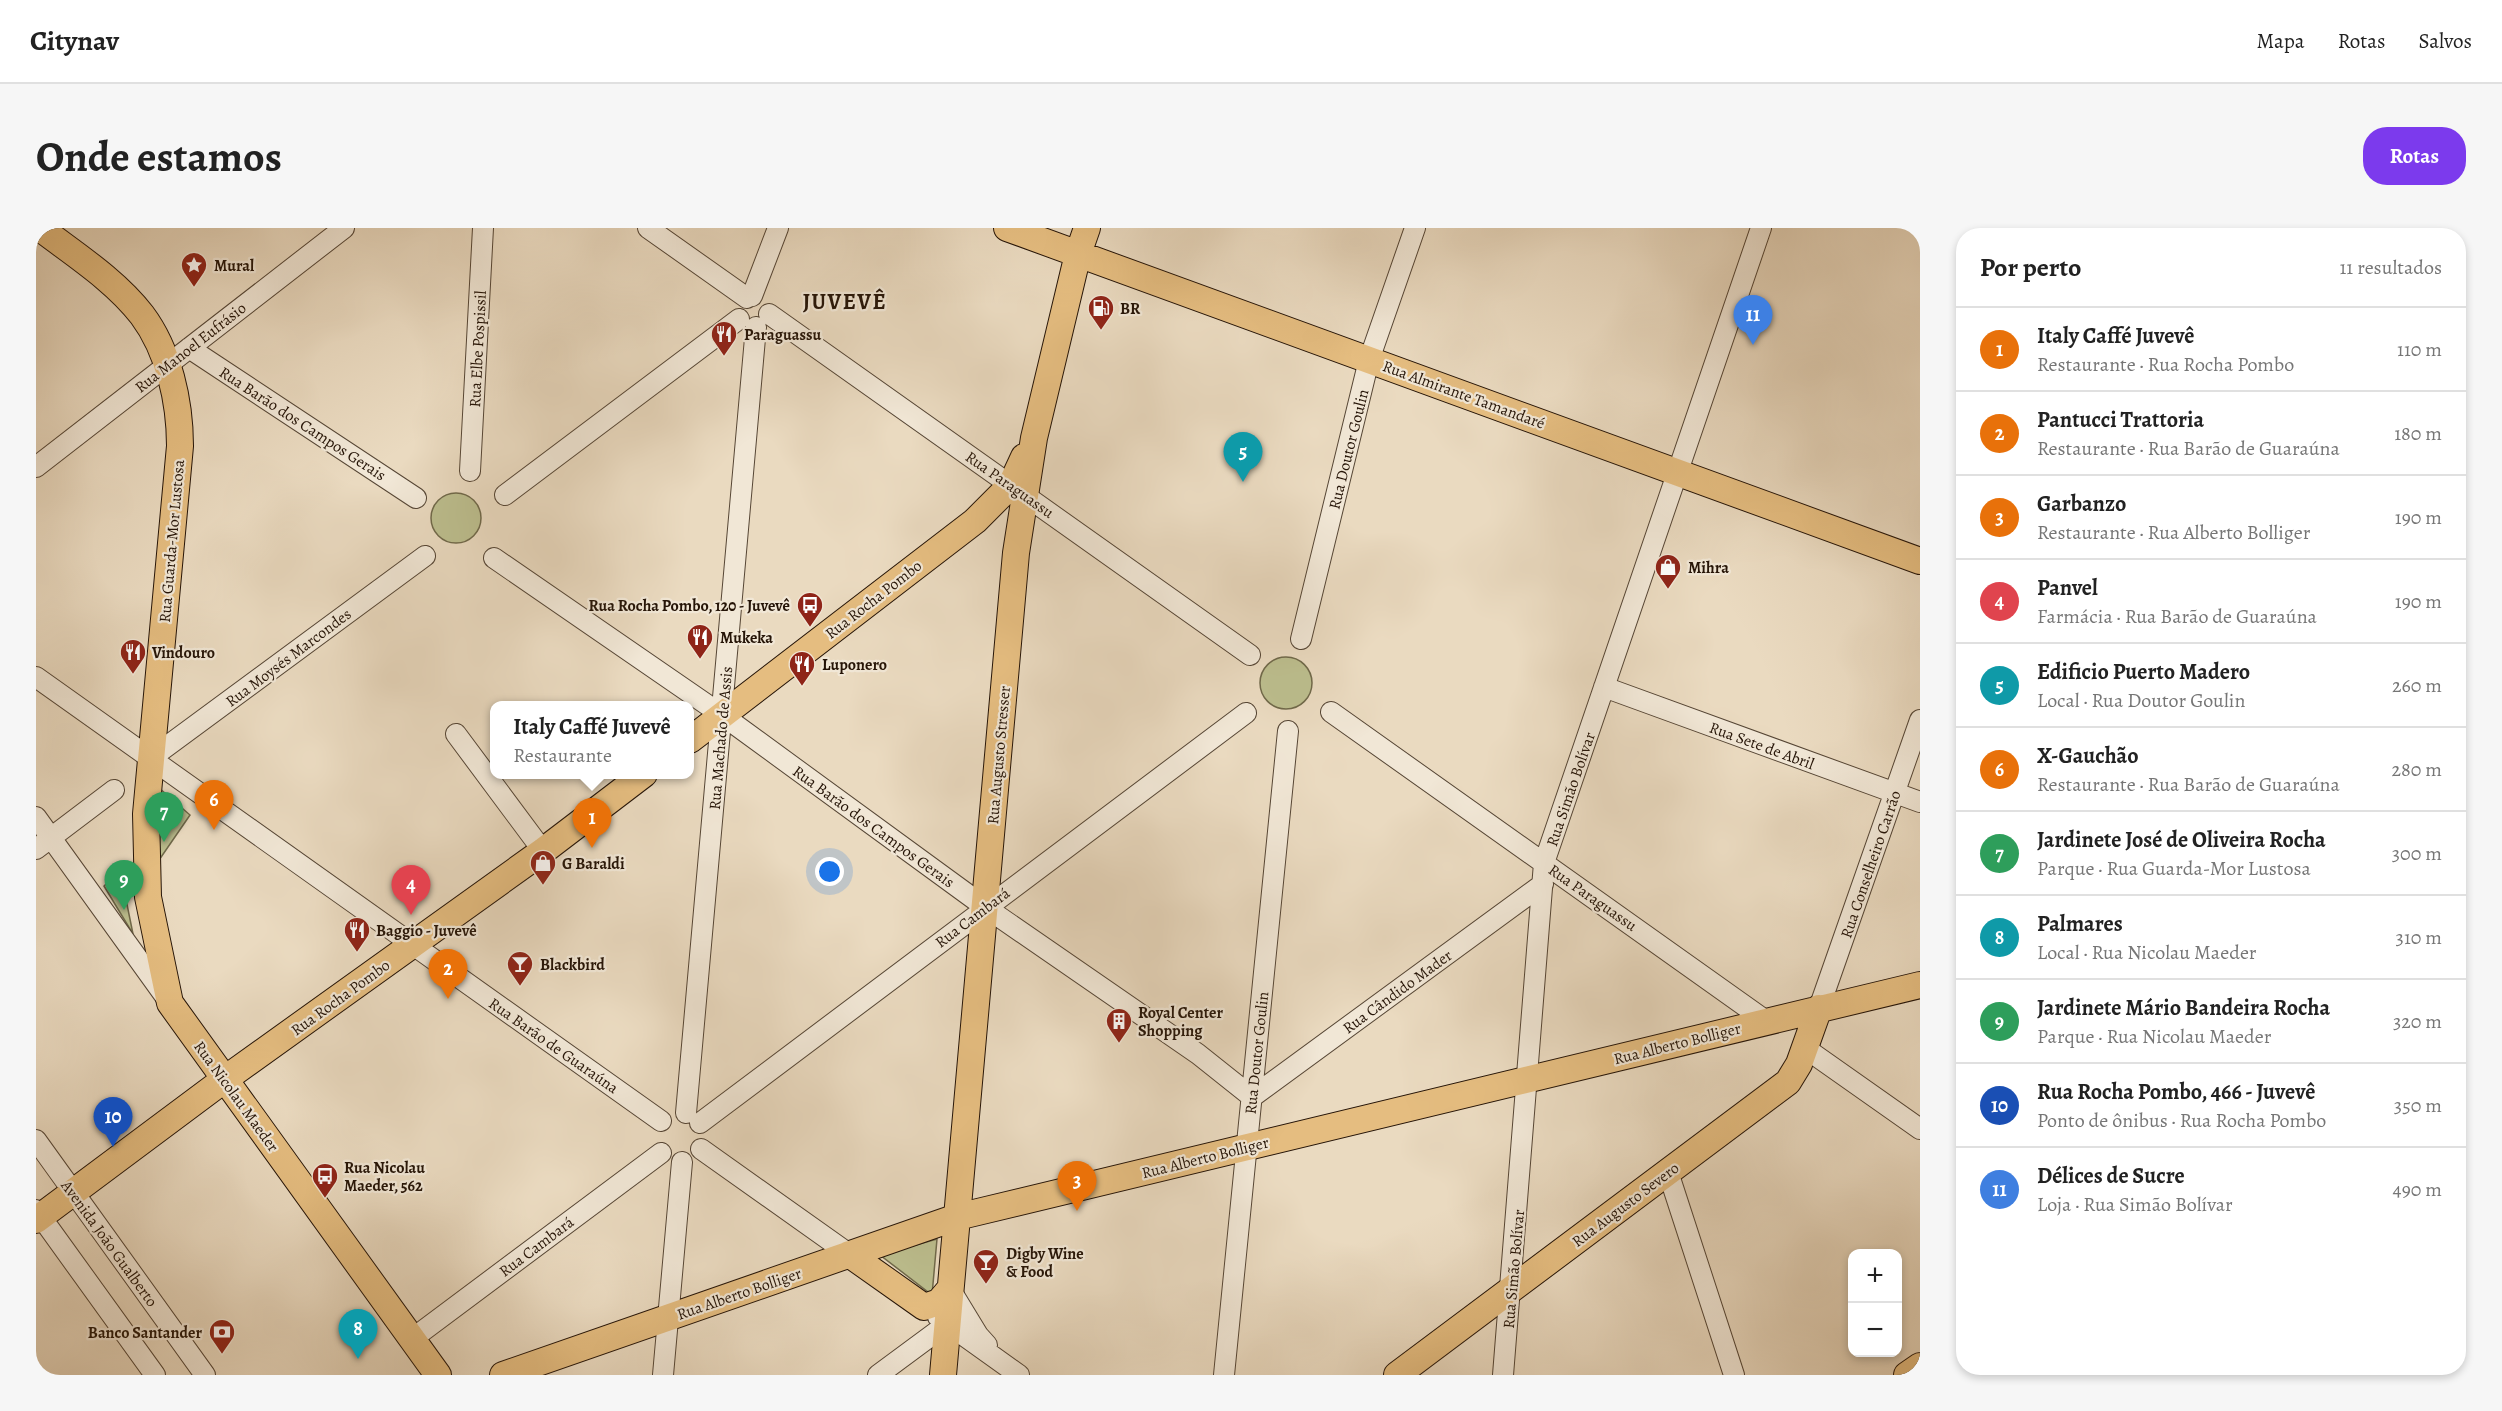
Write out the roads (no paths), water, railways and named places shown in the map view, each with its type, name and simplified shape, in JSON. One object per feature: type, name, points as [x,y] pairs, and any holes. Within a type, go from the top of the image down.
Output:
[{"type":"main road","points":[[40,228],[108,281],[132,304],[150,328],[167,366]]},
{"type":"main road","name":"Rua Almirante Tamandaré","points":[[1007,228],[1920,561]]},
{"type":"main road","points":[[1078,254],[1087,228]]},
{"type":"main road","name":"Rua Rocha Pombo","points":[[694,737],[975,520],[1018,490],[1034,438],[1078,254]]},
{"type":"main road","name":"Rua Guarda-Mor Lustosa","points":[[167,366],[178,407],[180,446],[146,814],[148,897],[170,1004]]},
{"type":"main road","name":"Rua Augusto Stresser","points":[[943,1375],[1016,553],[1018,490]]},
{"type":"main road","points":[[975,520],[986,520],[1001,526],[1010,538],[1016,553]]},
{"type":"main road","name":"Rua Rocha Pombo","points":[[49,1208],[543,851],[637,779]]},
{"type":"main road","name":"Rua Alberto Bolliger","points":[[503,1375],[957,1217],[1920,985]]},
{"type":"main road","name":"Rua Nicolau Maeder","points":[[170,1004],[438,1375]]},
{"type":"main road","name":"Rua Augusto Severo","points":[[1397,1375],[1788,1082],[1799,1064],[1819,1008]]},
{"type":"main road","points":[[871,1269],[873,1254],[888,1241]]},
{"type":"main road","points":[[849,1254],[924,1307],[939,1302],[950,1289]]},
{"type":"main road","points":[[1907,1375],[1920,1366]]},
{"type":"street","name":"Rua Manoel Eufrásio","points":[[36,467],[344,228]]},
{"type":"street","name":"Rua Elbe Pospissil","points":[[470,471],[483,228]]},
{"type":"street","points":[[648,228],[750,297],[778,228]]},
{"type":"street","name":"Rua Doutor Goulin","points":[[1301,639],[1370,360],[1415,228]]},
{"type":"street","name":"Rua Simão Bolívar","points":[[1503,1375],[1544,863],[1761,228]]},
{"type":"street","name":"Rua Paraguassu","points":[[750,297],[765,301],[755,320],[1018,490],[1250,655]]},
{"type":"street","name":"Rua Machado de Assis","points":[[693,1118],[722,716],[755,320],[740,304],[750,297]]},
{"type":"street","points":[[505,495],[755,320]]},
{"type":"street","name":"Rua Barão dos Campos Gerais","points":[[189,348],[417,498]]},
{"type":"street","name":"Rua Moysés Marcondes","points":[[151,758],[425,556]]},
{"type":"street","name":"Rua Barão dos Campos Gerais","points":[[494,558],[722,716],[985,907],[1198,1054],[1252,1097]]},
{"type":"street","name":"Rua Barão de Guaraúna","points":[[36,677],[661,1121]]},
{"type":"street","name":"Rua Sete de Abril","points":[[1604,687],[1920,802]]},
{"type":"street","name":"Rua Paraguassu","points":[[1331,712],[1766,1021]]},
{"type":"street","name":"Rua Cambará","points":[[693,1118],[985,907],[1246,713]]},
{"type":"street","name":"Rua Conselheiro Carrão","points":[[1819,1008],[1920,720]]},
{"type":"street","name":"Rua Doutor Goulin","points":[[1224,1375],[1288,731]]},
{"type":"street","points":[[456,734],[543,851]]},
{"type":"street","points":[[44,843],[114,790]]},
{"type":"street","name":"Rua Nicolau Maeder","points":[[36,817],[44,843],[170,1004]]},
{"type":"street","name":"Rua Cândido Mader","points":[[1252,1097],[1543,884]]},
{"type":"street","points":[[1805,1048],[1920,1129]]},
{"type":"street","points":[[672,1114],[693,1118],[704,1135],[701,1149],[692,1158],[682,1162],[673,1161],[661,1153],[655,1140],[657,1126],[661,1121],[672,1114]]},
{"type":"street","name":"Avenida João Gualberto","points":[[36,1140],[49,1208],[155,1375]]},
{"type":"street","points":[[701,1149],[849,1254]]},
{"type":"street","name":"Rua Cambará","points":[[412,1340],[661,1153]]},
{"type":"street","points":[[663,1375],[682,1162]]},
{"type":"street","points":[[1668,1172],[1734,1375]]},
{"type":"street","name":"Avenida João Gualberto","points":[[49,1208],[205,1375]]},
{"type":"street","points":[[950,1289],[978,1335],[1019,1375]]},
{"type":"street","points":[[924,1307],[1019,1375]]},
{"type":"street","points":[[879,1375],[947,1324]]},
{"type":"place","name":"Mural","points":[[194,288]]},
{"type":"place","name":"BR","points":[[1101,331]]},
{"type":"place","name":"Délices de Sucre","points":[[1753,345]]},
{"type":"place","name":"Paraguassu","points":[[724,357]]},
{"type":"place","name":"Edificio Puerto Madero","points":[[1243,482]]},
{"type":"place","name":"Mihra","points":[[1668,590]]},
{"type":"place","name":"Rua Rocha Pombo, 120 - Juvevê","points":[[810,628]]},
{"type":"place","name":"Mukeka","points":[[700,660]]},
{"type":"place","name":"Vindouro","points":[[133,675]]},
{"type":"place","name":"Luponero","points":[[802,687]]},
{"type":"place","name":"X-Gauchão","points":[[214,830]]},
{"type":"place","name":"Jardinete José de Oliveira Rocha","points":[[164,842]]},
{"type":"place","name":"Italy Caffé Juvevê","points":[[592,848]]},
{"type":"place","name":"G Baraldi","points":[[543,886]]},
{"type":"place","name":"Jardinete Mário Bandeira Rocha","points":[[124,910]]},
{"type":"place","name":"Panvel","points":[[411,915]]},
{"type":"place","name":"Baggio - Juvevê","points":[[357,953]]},
{"type":"place","name":"Blackbird","points":[[520,987]]},
{"type":"place","name":"Pantucci Trattoria","points":[[448,999]]},
{"type":"place","name":"Royal Center Shopping","points":[[1119,1044]]},
{"type":"place","name":"Rua Rocha Pombo, 466 - Juvevê","points":[[113,1147]]},
{"type":"place","name":"Rua Nicolau Maeder, 562","points":[[325,1199]]},
{"type":"place","name":"Garbanzo","points":[[1077,1211]]},
{"type":"place","name":"Digby Wine & Food","points":[[986,1285]]},
{"type":"place","name":"Banco Santander","points":[[222,1355]]},
{"type":"place","name":"Palmares","points":[[358,1359]]},
{"type":"district","name":"JUVEVÊ","points":[[845,301]]}]
